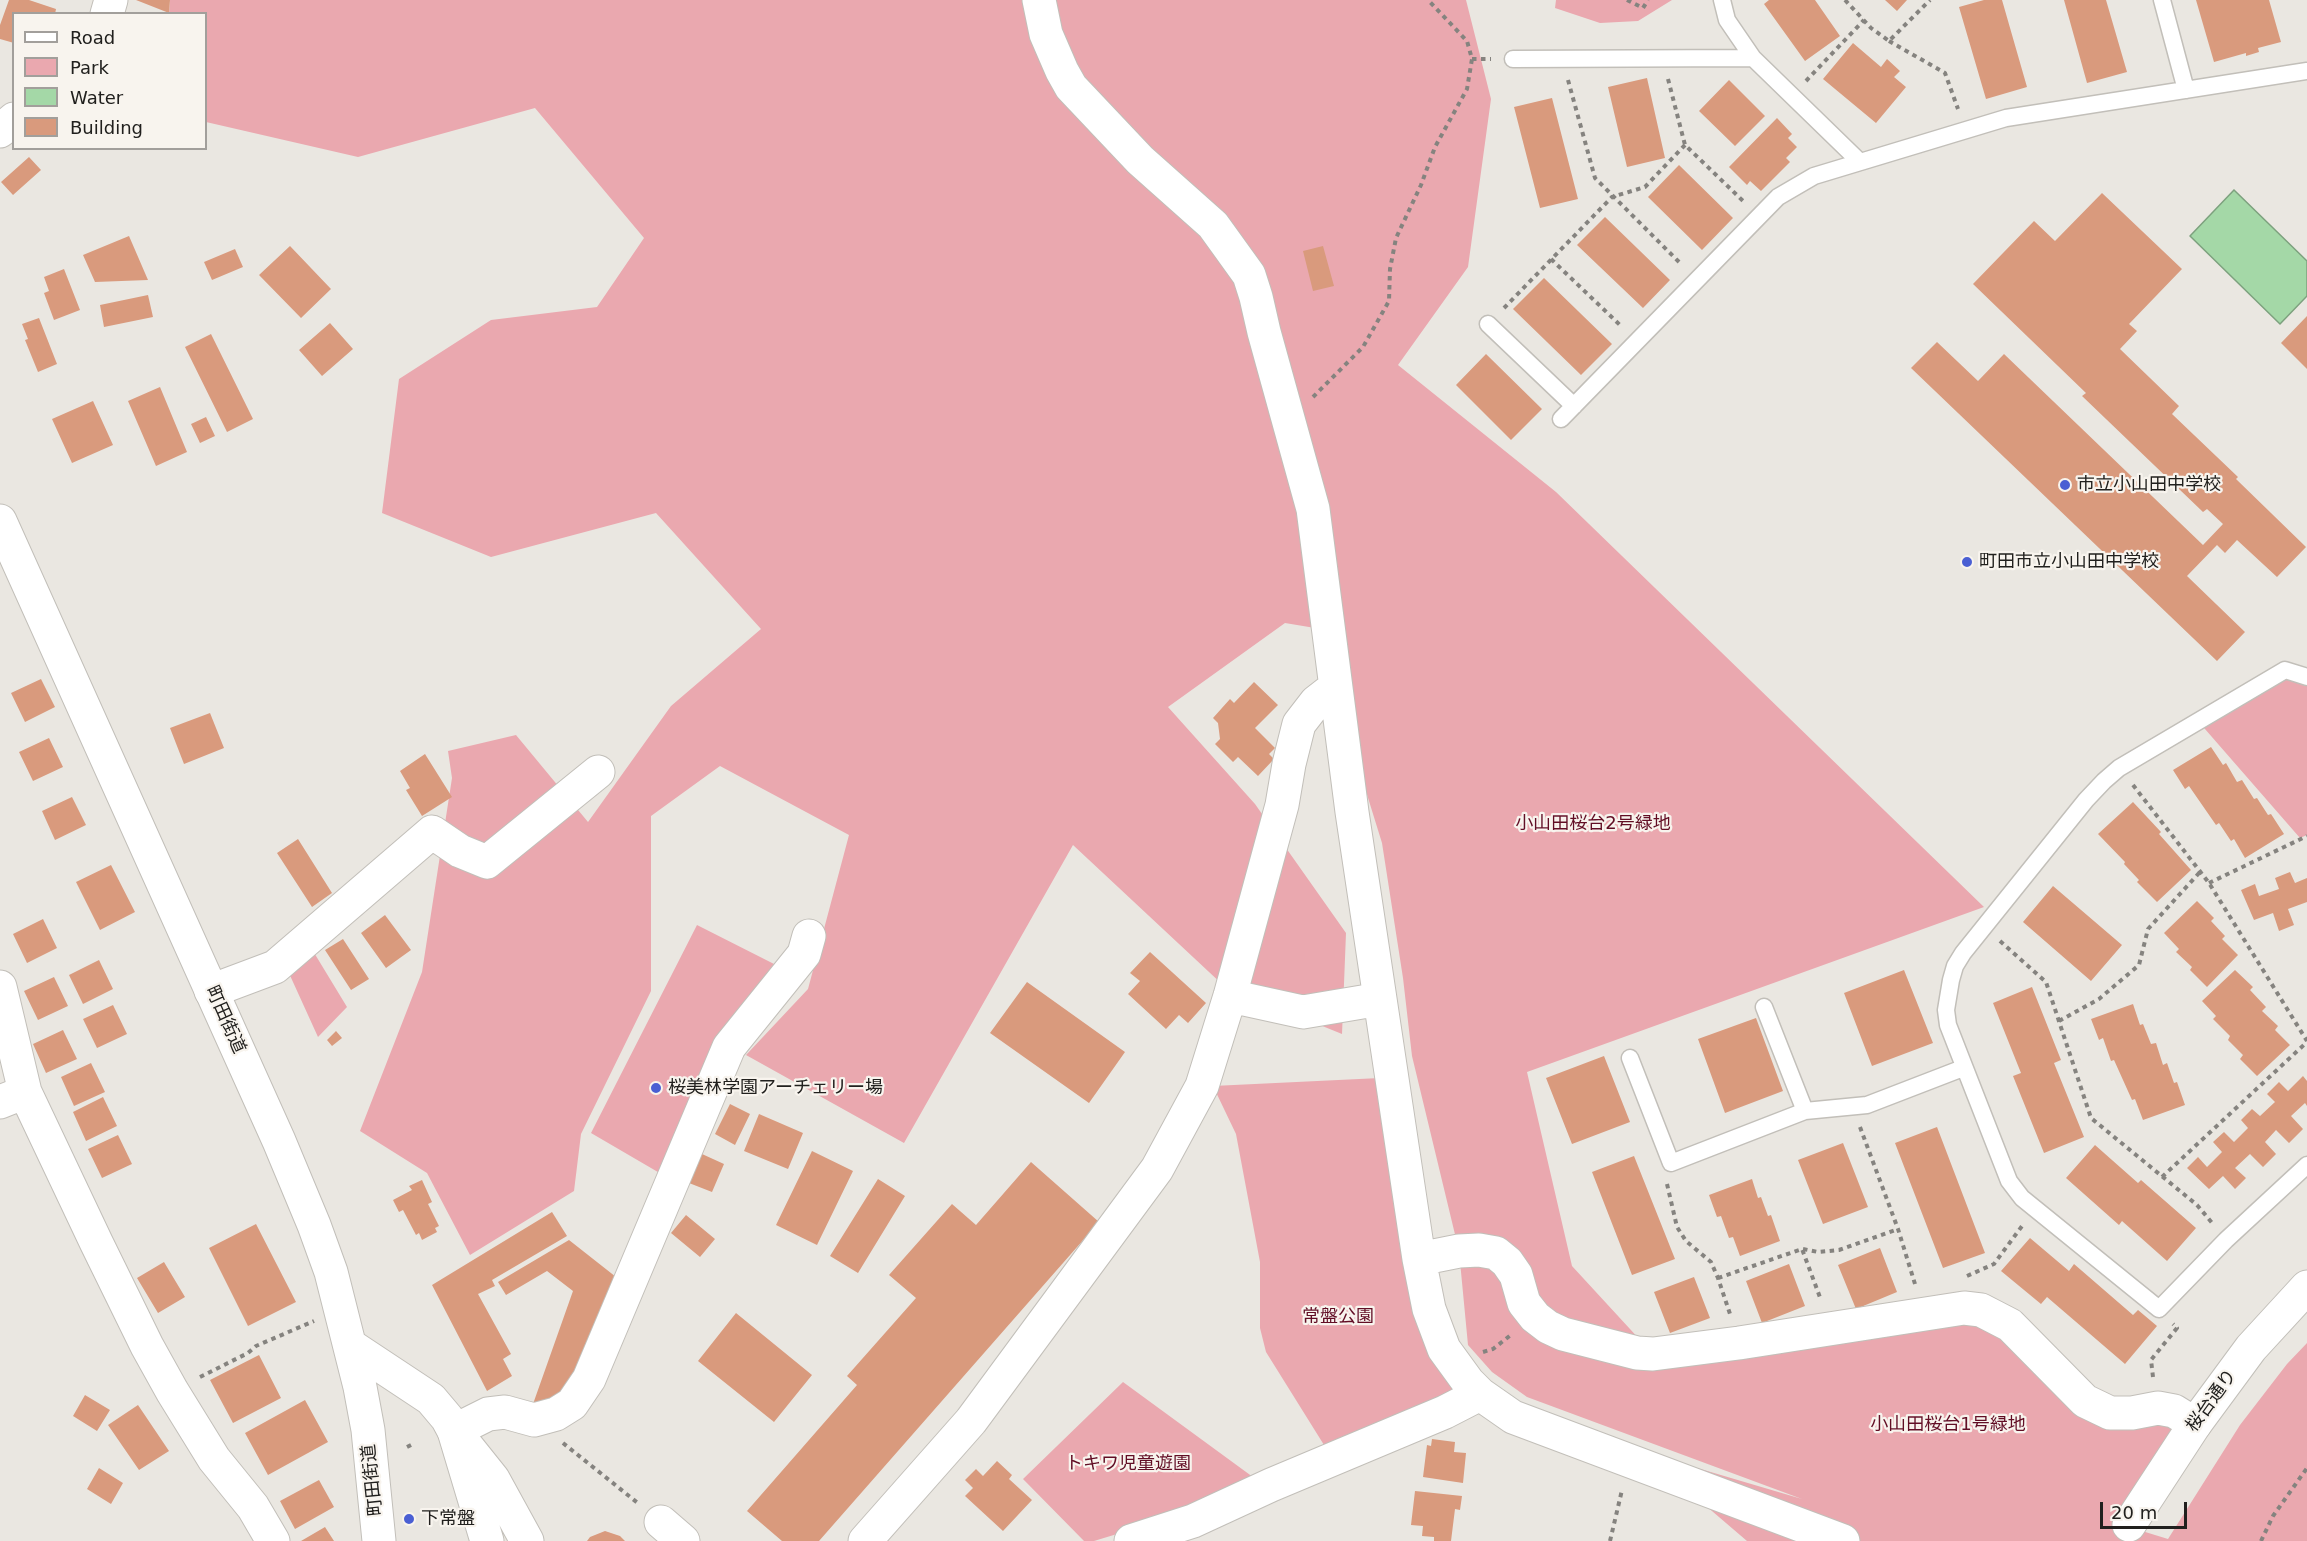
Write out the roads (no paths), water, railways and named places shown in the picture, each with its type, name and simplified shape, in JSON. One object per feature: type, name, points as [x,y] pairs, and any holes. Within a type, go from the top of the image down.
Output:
[{"type":"street","points":[[1039,0],[1046,34],[1071,87],[1140,160],[1213,225],[1249,275],[1312,508],[1334,688],[1419,1259],[1430,1309],[1444,1349],[1458,1370],[1480,1394],[1513,1417],[1843,1541]]},
{"type":"street","points":[[0,131],[12,121]]},
{"type":"street","name":"町田街道","points":[[0,521],[314,1225],[331,1272],[351,1346],[368,1430],[379,1541]]},
{"type":"street","points":[[865,1541],[971,1421],[1157,1169],[1202,1086],[1230,996],[1282,805],[1299,724],[1316,702],[1334,688]]},
{"type":"street","points":[[211,990],[275,967],[432,832],[460,851],[487,862],[598,772]]},
{"type":"street","points":[[454,1431],[488,1414],[505,1412],[534,1420],[556,1414],[572,1404],[589,1379],[729,1047],[804,954],[809,936]]},
{"type":"street","points":[[0,987],[13,1097],[100,1240],[147,1346],[172,1391],[214,1459],[253,1508],[273,1541]]},
{"type":"street","points":[[1230,996],[1303,1011],[1380,999]]},
{"type":"street","points":[[1419,1259],[1459,1251],[1479,1250],[1496,1253],[1507,1262],[1516,1275],[1524,1303],[1535,1317],[1548,1327],[1563,1334],[1638,1353],[1653,1354],[1739,1343],[1930,1312],[1964,1308],[1981,1310],[2010,1325],[2085,1401],[2110,1413],[2132,1413],[2158,1408],[2174,1411],[2195,1424]]},
{"type":"street","name":"桜台通り","points":[[2129,1525],[2195,1424],[2251,1348],[2307,1287]]},
{"type":"street","points":[[351,1346],[431,1399],[493,1479],[527,1541]]},
{"type":"street","points":[[1131,1541],[1193,1521],[1271,1485],[1444,1412],[1480,1394]]},
{"type":"street","points":[[454,1431],[487,1541]]},
{"type":"lane","points":[[1722,0],[1727,20],[1753,58],[1860,162]]},
{"type":"lane","points":[[2162,0],[2187,90]]},
{"type":"lane","points":[[1513,59],[1753,58]]},
{"type":"lane","points":[[1561,419],[1778,197],[1814,176],[2006,118],[2307,71]]},
{"type":"lane","points":[[1488,324],[1574,406]]},
{"type":"lane","points":[[2307,677],[2285,670],[2120,768],[2086,800],[1984,927],[1955,966],[1947,995],[1948,1025],[2008,1181],[2022,1198],[2159,1309],[2226,1240],[2307,1166]]},
{"type":"lane","points":[[1764,1007],[1805,1111]]},
{"type":"lane","points":[[1630,1058],[1671,1163],[1805,1111],[1868,1105],[1963,1068]]},
{"type":"water","points":[[2234,190],[2307,261],[2307,296],[2280,324],[2190,236]]},
{"type":"place","name":"市立小山田中学校","points":[[2065,485]]},
{"type":"place","name":"町田市立小山田中学校","points":[[1967,562]]},
{"type":"place","name":"桜美林学園アーチェリー場","points":[[656,1088]]},
{"type":"place","name":"下常盤","points":[[409,1519]]},
{"type":"park label","name":"小山田桜台2号緑地","points":[[1593,824]]},
{"type":"park label","name":"常盤公園","points":[[1338,1317]]},
{"type":"park label","name":"小山田桜台1号緑地","points":[[1948,1425]]},
{"type":"park label","name":"トキワ児童遊園","points":[[1128,1464]]}]
